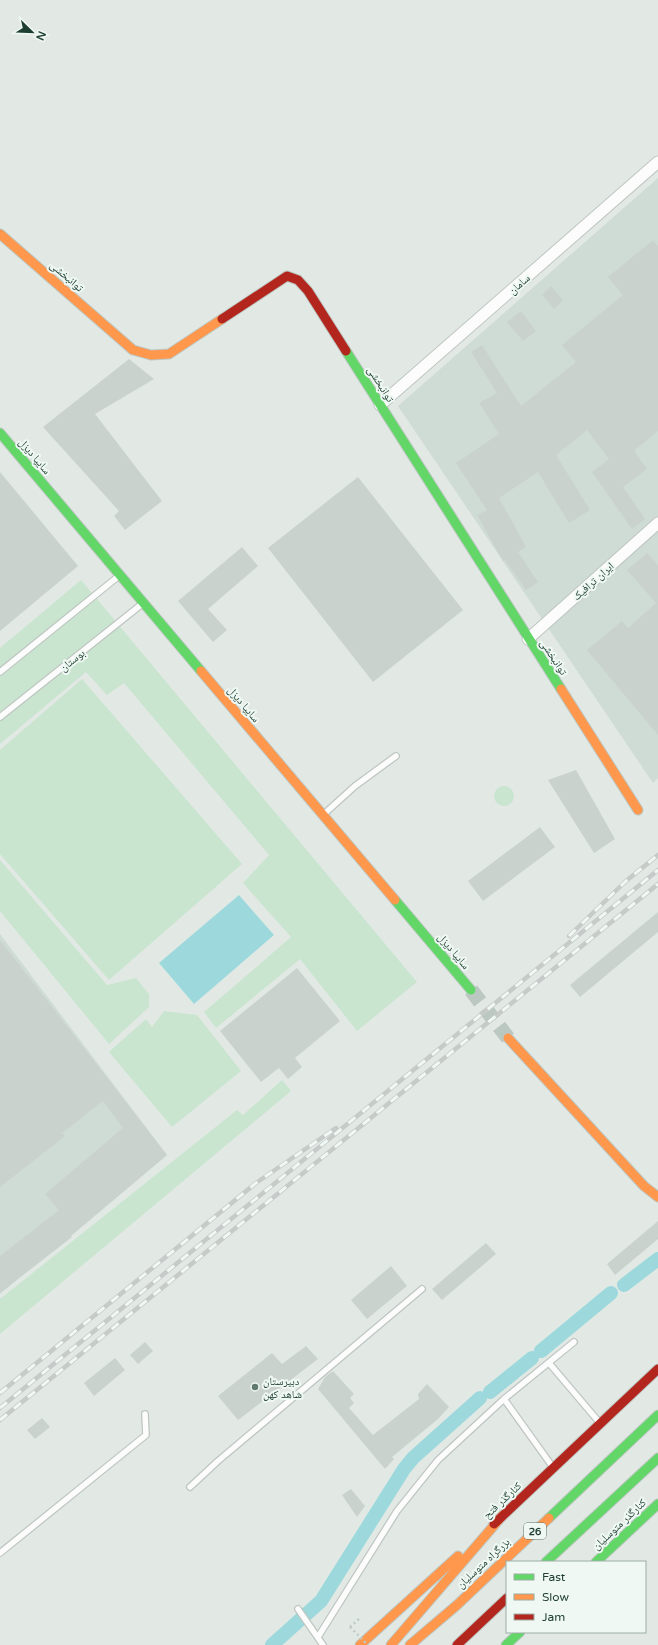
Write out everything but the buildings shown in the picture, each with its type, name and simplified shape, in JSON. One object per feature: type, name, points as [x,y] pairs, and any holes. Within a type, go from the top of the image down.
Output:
[{"type":"main road","name":"توانبخشی","points":[[0,234],[133,350],[151,355],[169,354],[287,276],[298,280],[308,291],[638,810]]},
{"type":"main road","name":"سایپا دیزل","points":[[0,433],[470,990]]},
{"type":"main road","points":[[508,1038],[656,1200]]},
{"type":"main road","name":"کنارگذر فتح","points":[[360,1645],[554,1468],[658,1369]]},
{"type":"main road","name":"بزرگراه متوسلیان","points":[[410,1645],[457,1605],[658,1415]]},
{"type":"main road","points":[[547,1561],[658,1458]]},
{"type":"main road","name":"کنارگذر متوسلیان","points":[[597,1561],[658,1504]]},
{"type":"main road","points":[[391,1645],[503,1515]]},
{"type":"main road","points":[[457,1645],[506,1599]]},
{"type":"main road","points":[[506,1645],[519,1633]]},
{"type":"street","name":"سامان","points":[[380,405],[658,162]]},
{"type":"street","name":"ایران ترافیک","points":[[528,639],[658,523]]},
{"type":"lane","points":[[0,672],[120,575]]},
{"type":"lane","name":"بوستان","points":[[0,717],[143,603]]},
{"type":"lane","points":[[323,816],[355,786],[396,756]]},
{"type":"lane","points":[[190,1487],[218,1461],[422,1289]]},
{"type":"lane","points":[[318,1637],[397,1511],[438,1460],[504,1399],[574,1342]]},
{"type":"lane","points":[[549,1363],[600,1424]]},
{"type":"lane","points":[[504,1399],[554,1468]]},
{"type":"lane","points":[[0,1553],[146,1435],[145,1414]]},
{"type":"lane","points":[[298,1609],[323,1645]]},
{"type":"path","points":[[360,1618],[350,1627],[368,1645]]},
{"type":"shaded area","points":[[658,178],[658,778],[653,783],[398,406]]},
{"type":"shaded area","points":[[0,934],[167,1155],[0,1294]]},
{"type":"green space","points":[[81,580],[417,982],[357,1031],[300,959],[216,1028],[204,1012],[291,937],[243,883],[269,855],[124,683],[107,695],[86,672],[0,744],[0,648]]},
{"type":"green space","points":[[82,679],[242,864],[109,980],[0,854],[0,750]]},
{"type":"green space","points":[[504,786],[511,789],[514,796],[511,803],[504,806],[497,803],[494,796],[497,789]]},
{"type":"green space","points":[[0,860],[107,985],[136,978],[149,994],[149,1007],[109,1044],[0,911]]},
{"type":"green space","points":[[164,1011],[197,1015],[241,1071],[172,1127],[109,1052],[146,1019],[152,1027]]},
{"type":"green space","points":[[282,1080],[291,1091],[0,1334],[0,1299],[237,1110],[243,1115]]},
{"type":"water","points":[[239,895],[274,935],[194,1004],[159,963]]},
{"type":"waterway","points":[[624,1285],[658,1259]]},
{"type":"waterway","points":[[541,1351],[611,1293]]},
{"type":"waterway","points":[[490,1392],[532,1358]]},
{"type":"waterway","points":[[272,1645],[321,1601],[404,1469],[413,1458],[480,1398]]},
{"type":"tunnel","points":[[471,990],[508,1038]]},
{"type":"railway","points":[[569,936],[626,881],[658,855]]},
{"type":"railway","points":[[0,1408],[658,870]]},
{"type":"railway","points":[[0,1420],[658,884]]},
{"type":"railway","points":[[0,1393],[256,1183],[336,1128]]},
{"type":"traffic: fast","points":[[346,351],[561,689]]},
{"type":"traffic: fast","points":[[0,433],[201,671]]},
{"type":"traffic: fast","points":[[395,900],[471,990]]},
{"type":"traffic: fast","points":[[549,1518],[658,1415]]},
{"type":"traffic: fast","points":[[547,1561],[658,1458]]},
{"type":"traffic: fast","points":[[597,1561],[658,1504]]},
{"type":"traffic: fast","points":[[506,1645],[519,1633]]},
{"type":"traffic: slow","points":[[0,234],[133,350],[151,355],[169,354],[222,319]]},
{"type":"traffic: slow","points":[[201,671],[395,900]]},
{"type":"traffic: slow","points":[[561,689],[638,810]]},
{"type":"traffic: slow","points":[[508,1038],[644,1186],[658,1197]]},
{"type":"traffic: slow","points":[[391,1645],[503,1515]]},
{"type":"traffic: slow","points":[[410,1645],[457,1605],[549,1518]]},
{"type":"traffic: slow","points":[[360,1645],[458,1556]]},
{"type":"traffic: jam","points":[[222,319],[287,276],[298,280],[308,291],[346,351]]},
{"type":"traffic: jam","points":[[494,1524],[658,1369]]},
{"type":"traffic: jam","points":[[457,1645],[506,1599]]},
{"type":"place","name":"دبیرستان شاهد کهن","points":[[255,1387]]}]
